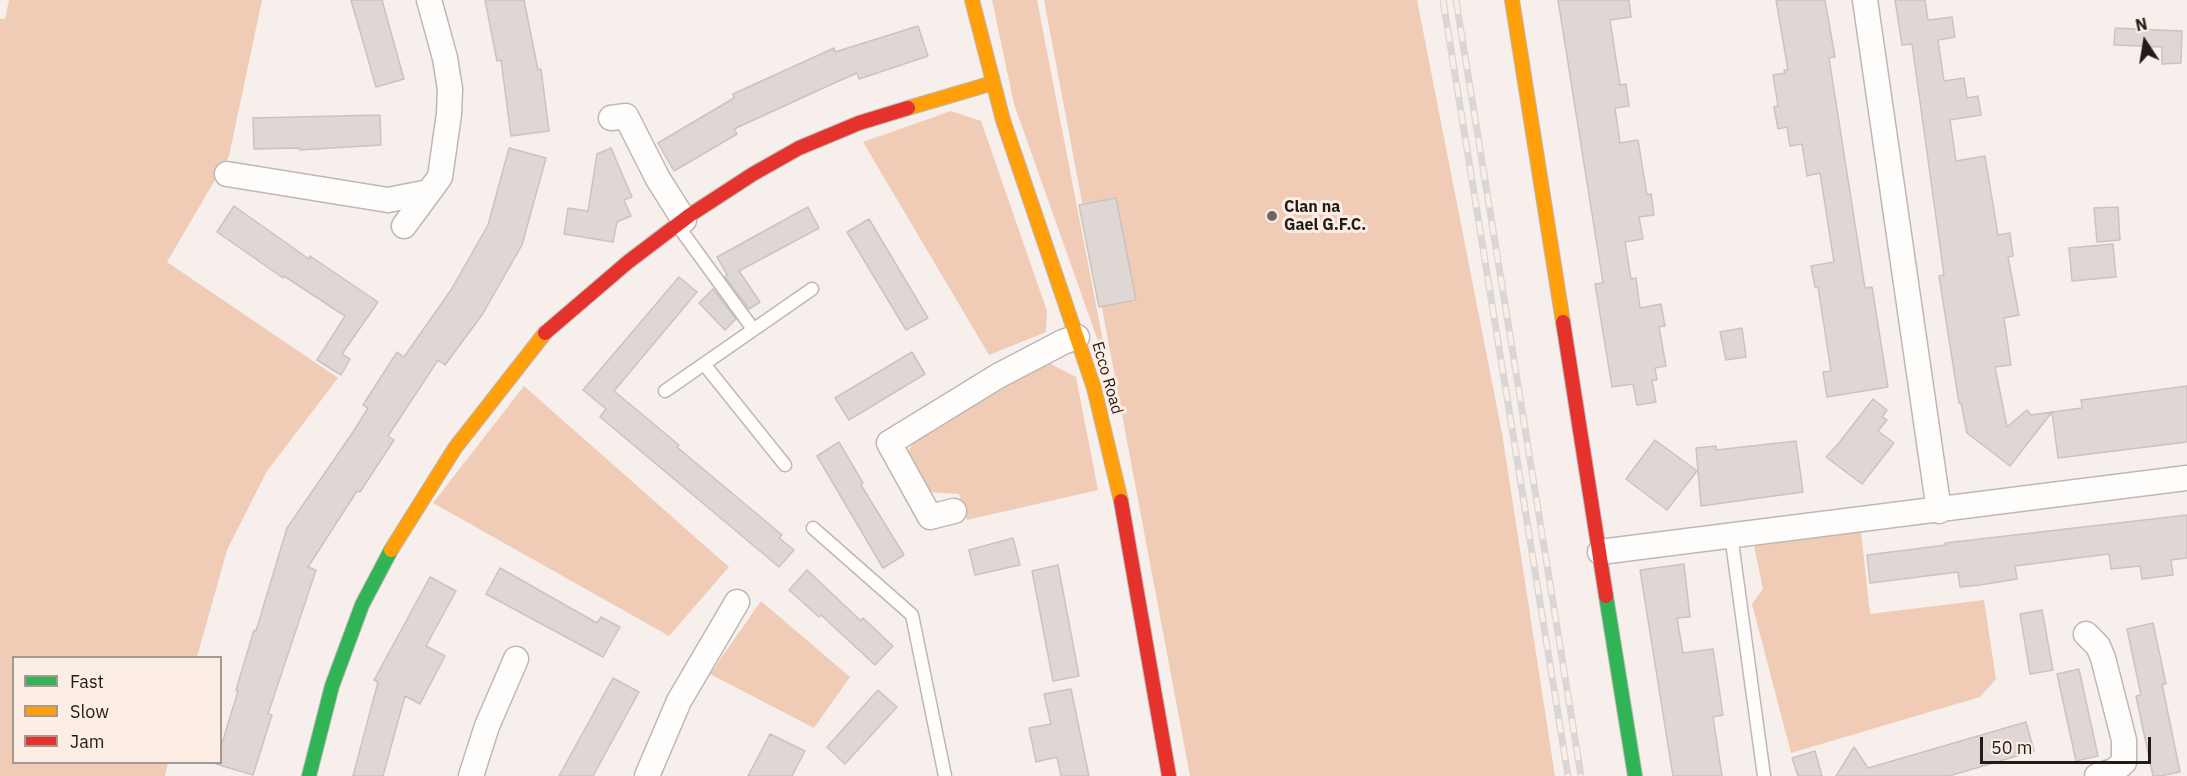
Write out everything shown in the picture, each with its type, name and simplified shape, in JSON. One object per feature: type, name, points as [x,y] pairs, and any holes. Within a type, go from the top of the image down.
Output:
[{"type":"street","points":[[404,226],[440,177],[448,114],[450,89],[445,58],[429,0]]},
{"type":"street","name":"Ecco Road","points":[[972,0],[1003,120],[1094,388],[1120,498],[1169,776]]},
{"type":"street","points":[[1512,0],[1635,776]]},
{"type":"street","points":[[1865,0],[1939,511]]},
{"type":"street","points":[[309,776],[332,686],[362,606],[401,532],[455,448],[546,332],[628,262],[681,222],[753,174],[799,148],[859,123],[993,83]]},
{"type":"street","points":[[611,118],[626,116],[681,222]]},
{"type":"street","points":[[227,174],[388,200],[429,192]]},
{"type":"street","points":[[954,511],[930,518],[889,443],[998,376],[1077,337]]},
{"type":"street","points":[[1600,552],[2187,478]]},
{"type":"street","points":[[647,776],[679,701],[737,602]]},
{"type":"street","points":[[2086,634],[2098,646],[2103,658],[2124,740],[2124,762],[2114,771],[2097,776]]},
{"type":"street","points":[[471,776],[487,726],[516,659]]},
{"type":"lane","points":[[681,222],[753,330]]},
{"type":"lane","points":[[665,392],[812,289]]},
{"type":"lane","points":[[704,364],[785,465]]},
{"type":"lane","points":[[813,528],[912,615],[945,776]]},
{"type":"lane","points":[[1731,534],[1764,776]]},
{"type":"shaded area","points":[[9,0],[262,0],[229,156],[167,262],[338,378],[267,471],[227,550],[197,656],[12,656],[12,764],[168,764],[165,776],[0,776],[0,19],[5,19]]},
{"type":"shaded area","points":[[992,0],[1037,0],[1109,372],[1014,104]]},
{"type":"shaded area","name":"Clan na Gael G.F.C.","points":[[1044,0],[1417,0],[1502,433],[1555,776],[1190,776]]},
{"type":"shaded area","points":[[951,111],[981,121],[1047,311],[1046,332],[989,355],[863,142]]},
{"type":"shaded area","points":[[1043,360],[1076,377],[1098,490],[967,520],[959,494],[929,492],[908,452],[913,442]]},
{"type":"shaded area","points":[[524,386],[729,567],[669,636],[433,503]]},
{"type":"shaded area","points":[[1861,532],[1870,614],[1984,600],[1996,679],[1980,697],[1791,753],[1752,604],[1763,589],[1754,546]]},
{"type":"shaded area","points":[[761,601],[850,677],[814,728],[710,674]]},
{"type":"building","points":[[351,0],[382,0],[404,79],[376,87]]},
{"type":"building","points":[[485,0],[524,0],[538,70],[541,69],[549,131],[511,136],[501,60],[497,61]]},
{"type":"building","points":[[1558,0],[1629,0],[1631,17],[1610,20],[1620,85],[1626,84],[1629,106],[1615,108],[1620,143],[1638,140],[1647,195],[1651,194],[1654,215],[1639,217],[1643,239],[1625,242],[1631,279],[1636,278],[1640,308],[1661,304],[1665,326],[1659,327],[1666,366],[1655,368],[1657,380],[1652,380],[1656,402],[1637,405],[1633,384],[1612,387],[1595,284],[1603,283]]},
{"type":"building","points":[[1776,0],[1825,0],[1835,57],[1829,58],[1865,288],[1872,287],[1888,387],[1827,397],[1823,372],[1831,371],[1818,287],[1815,287],[1811,266],[1834,262],[1820,173],[1807,176],[1802,144],[1790,146],[1787,127],[1778,129],[1774,107],[1778,106],[1773,75],[1785,73],[1784,70],[1788,70]]},
{"type":"building","points":[[1895,0],[1925,0],[1928,20],[1952,17],[1955,37],[1938,40],[1944,81],[1964,78],[1967,98],[1978,96],[1981,115],[1950,120],[1956,161],[1985,156],[1998,235],[2010,233],[2013,256],[2008,257],[2019,315],[2004,318],[2011,365],[1995,367],[2007,427],[2027,410],[2031,415],[2052,412],[2010,466],[1967,433],[1961,403],[1959,403],[1939,276],[1944,275],[1912,44],[1902,45]]},
{"type":"building","points":[[918,26],[928,56],[859,79],[857,73],[830,85],[734,129],[737,134],[674,171],[658,143],[734,98],[733,94],[834,48],[835,52]]},
{"type":"building","points":[[2115,28],[2182,31],[2181,63],[2162,64],[2162,47],[2114,45]]},
{"type":"building","points":[[380,115],[381,145],[300,150],[300,148],[254,149],[253,118]]},
{"type":"building","points":[[509,148],[546,158],[522,245],[482,315],[445,365],[438,360],[388,436],[394,440],[360,492],[357,491],[308,567],[316,570],[268,714],[272,715],[253,775],[216,764],[222,764],[222,743],[238,691],[236,690],[287,528],[368,408],[363,405],[397,352],[404,357],[451,290],[488,225]]},
{"type":"building","points":[[611,148],[632,197],[624,200],[631,216],[617,222],[613,242],[564,234],[568,208],[588,211],[597,154]]},
{"type":"building","points":[[1116,198],[1136,300],[1099,307],[1079,205]]},
{"type":"building","points":[[234,206],[309,259],[310,256],[378,302],[342,354],[350,359],[341,375],[317,360],[345,316],[284,276],[283,278],[217,232]]},
{"type":"building","points":[[808,207],[819,228],[739,271],[760,302],[749,309],[725,277],[727,275],[717,257]]},
{"type":"building","points":[[2118,207],[2120,240],[2097,242],[2094,208]]},
{"type":"building","points":[[869,219],[928,318],[906,330],[847,232]]},
{"type":"building","points":[[2113,244],[2116,277],[2072,281],[2069,248]]},
{"type":"building","points":[[679,277],[697,292],[614,391],[782,535],[779,538],[794,550],[779,567],[600,417],[606,409],[583,390]]},
{"type":"building","points":[[713,289],[736,319],[725,330],[699,303]]},
{"type":"building","points":[[1742,328],[1746,357],[1726,360],[1720,332]]},
{"type":"building","points":[[912,352],[925,374],[849,420],[835,398]]},
{"type":"building","points":[[2187,386],[2187,442],[2058,458],[2052,412],[2082,408],[2081,400]]},
{"type":"building","points":[[1873,399],[1887,410],[1882,417],[1887,420],[1878,431],[1894,443],[1862,484],[1826,457]]},
{"type":"building","points":[[1655,440],[1697,471],[1667,510],[1626,479]]},
{"type":"building","points":[[1796,441],[1803,492],[1701,506],[1696,448],[1716,446],[1716,450]]},
{"type":"building","points":[[839,442],[863,483],[861,485],[904,555],[883,568],[817,456]]},
{"type":"building","points":[[2187,515],[2187,558],[2171,560],[2173,575],[2142,579],[2140,566],[2111,569],[2109,554],[2015,566],[2017,579],[1980,585],[1960,587],[1958,572],[1870,583],[1867,555],[1946,545],[1945,543]]},
{"type":"building","points":[[1013,538],[1020,565],[975,575],[969,550]]},
{"type":"building","points":[[1684,564],[1690,617],[1677,618],[1683,653],[1713,649],[1723,715],[1713,717],[1722,776],[1673,776],[1640,570]]},
{"type":"building","points":[[1058,565],[1079,676],[1053,681],[1032,571]]},
{"type":"building","points":[[500,568],[597,623],[601,617],[620,627],[603,657],[486,594]]},
{"type":"building","points":[[807,570],[861,621],[863,618],[893,646],[875,665],[821,615],[819,617],[789,590]]},
{"type":"building","points":[[430,577],[456,591],[426,646],[445,656],[420,704],[405,696],[383,776],[353,776],[378,682],[374,680]]},
{"type":"building","points":[[2042,610],[2053,670],[2030,674],[2020,614]]},
{"type":"building","points":[[2153,623],[2166,684],[2162,684],[2180,772],[2160,776],[2153,776],[2136,696],[2141,695],[2127,629]]},
{"type":"building","points":[[2079,669],[2098,756],[2076,761],[2057,674]]},
{"type":"building","points":[[613,678],[639,692],[593,776],[559,776]]},
{"type":"building","points":[[1071,689],[1089,776],[1061,776],[1057,757],[1036,762],[1029,728],[1051,724],[1044,694]]},
{"type":"building","points":[[878,690],[897,707],[845,764],[827,747]]},
{"type":"building","points":[[2026,722],[2034,751],[1949,776],[1836,776],[1854,747],[1868,768]]},
{"type":"building","points":[[770,734],[805,751],[792,776],[748,776]]},
{"type":"building","points":[[1815,751],[1822,776],[1798,776],[1792,758]]},
{"type":"railway","points":[[1443,0],[1568,776]]},
{"type":"railway","points":[[1456,0],[1581,776]]},
{"type":"traffic: fast","points":[[309,776],[332,686],[362,605],[391,550]]},
{"type":"traffic: fast","points":[[1606,596],[1635,776]]},
{"type":"traffic: slow","points":[[972,0],[1003,120],[1094,388],[1121,501]]},
{"type":"traffic: slow","points":[[1512,0],[1563,322]]},
{"type":"traffic: slow","points":[[908,108],[993,83]]},
{"type":"traffic: slow","points":[[391,550],[455,448],[545,333]]},
{"type":"traffic: jam","points":[[545,333],[628,262],[690,215],[753,174],[799,148],[859,123],[908,108]]},
{"type":"traffic: jam","points":[[1563,322],[1606,596]]},
{"type":"traffic: jam","points":[[1121,501],[1169,776]]},
{"type":"place","name":"Clan na Gael G.F.C.","points":[[1272,216]]}]
